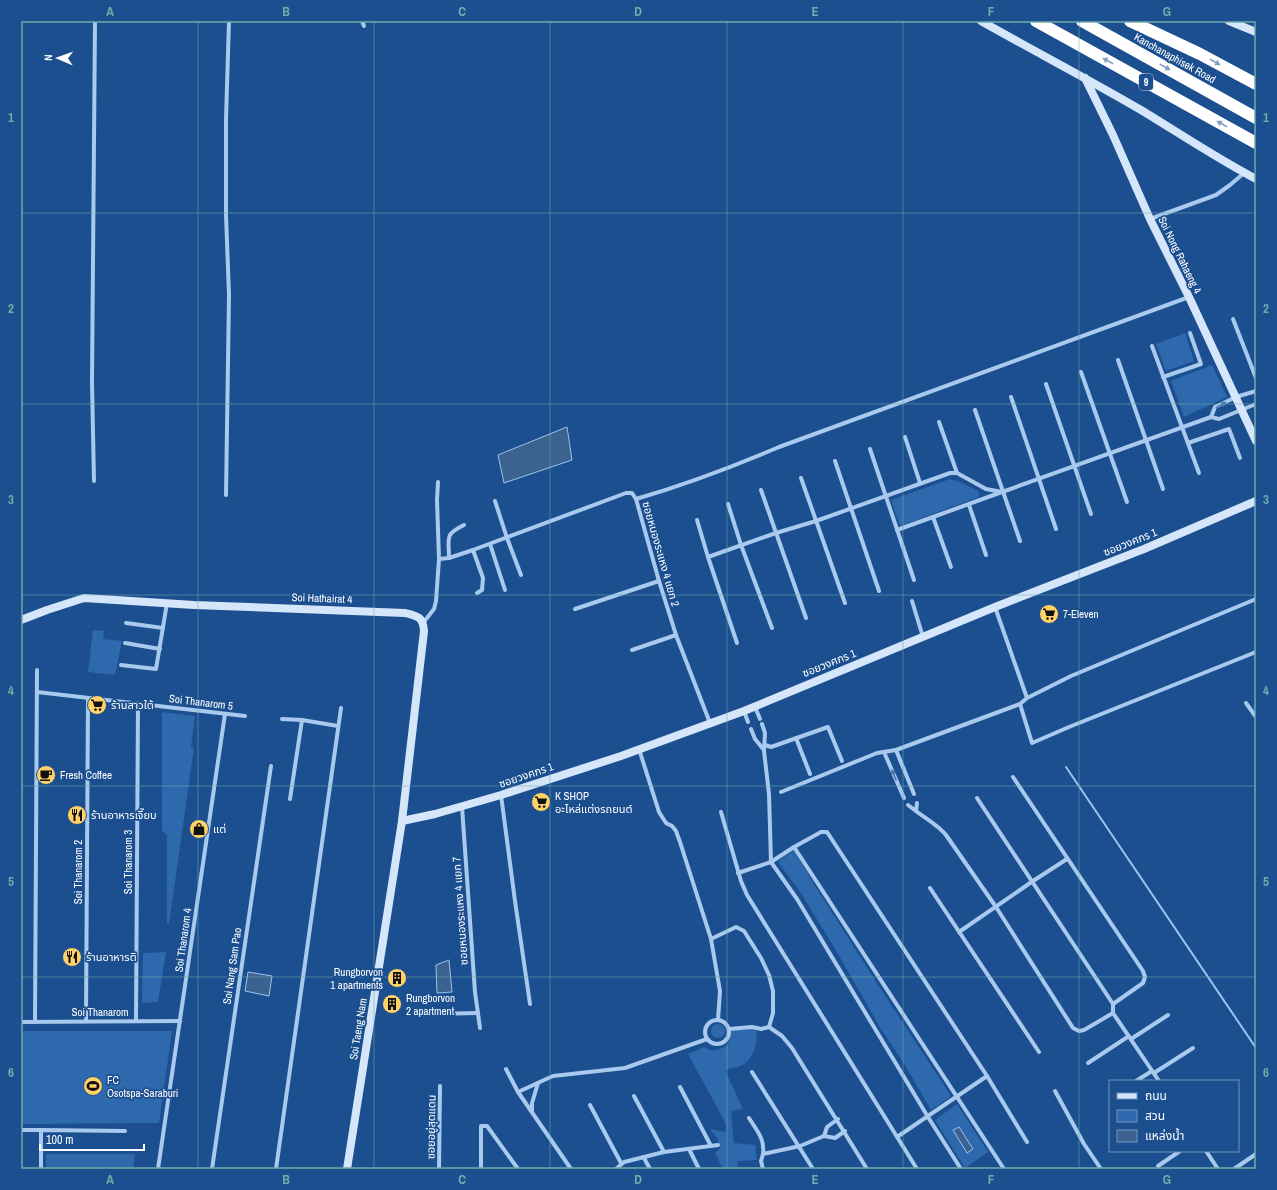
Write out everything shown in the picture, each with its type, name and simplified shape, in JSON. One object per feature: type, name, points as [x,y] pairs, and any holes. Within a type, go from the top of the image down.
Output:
[{"type":"highway","name":"9","points":[[1036,21],[1256,143]]},
{"type":"highway","name":"Kanchanaphisek Road","points":[[1082,21],[1256,118]]},
{"type":"highway","points":[[1130,21],[1200,54],[1256,84]]},
{"type":"street","points":[[94,481],[92,375],[95,21]]},
{"type":"street","points":[[226,495],[229,302],[226,215],[226,119],[230,21]]},
{"type":"street","points":[[362,21],[364,26]]},
{"type":"street","points":[[981,21],[1085,78],[1256,179]]},
{"type":"street","points":[[1228,21],[1256,32]]},
{"type":"street","name":"Soi Nong Rahaeng 4","points":[[1085,78],[1150,219],[1184,290],[1189,297],[1256,441]]},
{"type":"street","points":[[1150,219],[1216,195],[1244,172]]},
{"type":"street","points":[[636,499],[673,488],[779,447],[1189,297]]},
{"type":"street","points":[[1233,319],[1256,378]]},
{"type":"street","points":[[1163,377],[1201,364],[1190,333]]},
{"type":"street","points":[[1152,346],[1199,473]]},
{"type":"street","points":[[1118,360],[1163,489]]},
{"type":"street","points":[[1081,372],[1127,502]]},
{"type":"street","points":[[1046,384],[1091,514]]},
{"type":"street","points":[[1211,417],[1215,407],[1236,397],[1256,391]]},
{"type":"street","points":[[1011,397],[1056,529]]},
{"type":"street","points":[[897,530],[1182,427],[1211,417],[1219,419],[1256,404]]},
{"type":"street","points":[[975,410],[1020,541]]},
{"type":"street","points":[[939,422],[957,473]]},
{"type":"street","points":[[1188,443],[1229,429],[1240,458]]},
{"type":"street","points":[[904,437],[920,483]]},
{"type":"street","points":[[870,449],[914,580]]},
{"type":"street","points":[[835,461],[879,591]]},
{"type":"street","points":[[708,557],[851,509],[950,473],[957,473],[986,489],[1002,492]]},
{"type":"street","points":[[802,478],[845,603]]},
{"type":"street","points":[[402,821],[424,631],[423,622],[434,609],[436,601],[438,559],[438,482]]},
{"type":"street","points":[[761,490],[806,618]]},
{"type":"street","name":"ซอยหนองระแหง 4 แยก 2","points":[[438,559],[449,558],[507,538],[626,493],[632,493],[636,499],[676,636],[710,723]]},
{"type":"street","points":[[495,501],[521,575]]},
{"type":"street","name":"ซอยวงศกร 1","points":[[402,821],[462,807],[501,795],[621,756],[744,711],[995,607],[1144,549],[1256,501]]},
{"type":"street","points":[[728,504],[741,545],[772,628]]},
{"type":"street","points":[[969,505],[986,555]]},
{"type":"street","points":[[933,517],[951,567]]},
{"type":"street","points":[[697,520],[737,643]]},
{"type":"street","points":[[449,558],[449,535],[452,531],[464,525]]},
{"type":"street","points":[[490,544],[505,590]]},
{"type":"street","points":[[472,550],[483,578],[482,590],[477,593]]},
{"type":"street","points":[[575,609],[659,582]]},
{"type":"street","name":"Soi Hathairat 4","points":[[21,620],[84,598],[405,613],[420,618],[423,622]]},
{"type":"street","points":[[781,792],[877,753],[896,750],[1020,704],[1027,698],[1071,676],[1256,599]]},
{"type":"street","points":[[912,601],[923,637]]},
{"type":"street","points":[[121,665],[156,669],[167,603]]},
{"type":"street","points":[[995,607],[1027,698]]},
{"type":"street","points":[[126,623],[163,628]]},
{"type":"street","points":[[632,650],[676,636]]},
{"type":"street","points":[[125,644],[160,649]]},
{"type":"street","points":[[1020,704],[1032,744],[1082,722],[1256,652]]},
{"type":"street","points":[[35,1022],[37,670]]},
{"type":"street","name":"Soi Thanarom 5","points":[[37,692],[245,716]]},
{"type":"street","name":"Soi Thanarom 2","points":[[86,1022],[88,698]]},
{"type":"street","points":[[1246,703],[1256,717]]},
{"type":"street","name":"Soi Thanarom 3","points":[[136,1021],[138,704]]},
{"type":"street","points":[[755,706],[760,719]]},
{"type":"street","points":[[276,1169],[341,708]]},
{"type":"street","points":[[744,711],[748,722]]},
{"type":"street","name":"Soi Thanarom 4","points":[[158,1169],[225,714]]},
{"type":"street","points":[[282,719],[302,720],[338,726]]},
{"type":"street","points":[[290,799],[302,720]]},
{"type":"street","points":[[762,724],[765,733],[764,750],[769,794],[771,862],[797,899],[928,1117],[961,1169]]},
{"type":"street","points":[[765,745],[771,747],[828,727],[842,761]]},
{"type":"street","points":[[751,729],[755,738],[764,750]]},
{"type":"street","points":[[796,738],[810,774]]},
{"type":"street","points":[[639,749],[659,812],[666,823],[672,826],[676,831],[711,939],[720,991],[718,1020]]},
{"type":"street","points":[[896,750],[914,794]]},
{"type":"street","points":[[884,752],[904,798]]},
{"type":"street","name":"Soi Nang Sam Pao","points":[[212,1169],[271,766]]},
{"type":"street","points":[[1013,777],[1143,971],[1145,977],[1143,983],[1112,1004]]},
{"type":"street","points":[[501,795],[530,1004]]},
{"type":"street","points":[[977,798],[1112,1004],[1113,1013],[1158,1080]]},
{"type":"street","points":[[916,811],[917,802]]},
{"type":"street","points":[[908,805],[942,830],[996,908],[1074,1028],[1078,1031],[1084,1030],[1113,1013]]},
{"type":"street","name":"ซอยหนองระแหง 4 แยก 7","points":[[462,807],[475,992],[480,1028]]},
{"type":"street","points":[[721,812],[738,873],[747,895],[917,1169]]},
{"type":"street","name":"Soi Taeng Nam","points":[[348,1169],[402,821]]},
{"type":"street","points":[[738,873],[771,862],[821,832],[827,832],[987,1076],[1027,1142]]},
{"type":"street","points":[[794,847],[1004,1169]]},
{"type":"street","points":[[959,932],[1067,859]]},
{"type":"street","points":[[930,888],[1039,1052]]},
{"type":"street","points":[[711,939],[736,927],[744,931],[752,942],[762,958],[769,975],[772,991],[773,1013],[769,1027]]},
{"type":"street","points":[[432,1014],[478,1013]]},
{"type":"street","points":[[1088,1063],[1168,1015]]},
{"type":"street","points":[[718,1020],[725,1022],[729,1029],[728,1037],[722,1043],[714,1044],[707,1039],[705,1032],[710,1022],[718,1020]]},
{"type":"street","name":"Soi Thanarom","points":[[21,1022],[180,1021]]},
{"type":"street","points":[[729,1029],[752,1027],[761,1029],[769,1027],[782,1036],[792,1048],[838,1119],[867,1169]]},
{"type":"street","points":[[518,1092],[553,1076],[625,1068],[707,1039]]},
{"type":"street","points":[[1138,1080],[1193,1048]]},
{"type":"street","points":[[506,1069],[518,1092],[571,1169]]},
{"type":"street","points":[[752,1072],[800,1146],[813,1169]]},
{"type":"street","points":[[897,1137],[987,1076]]},
{"type":"street","points":[[532,1112],[532,1103],[538,1083]]},
{"type":"street","name":"ซอยอยู่สุดแดน","points":[[439,1169],[440,1086]]},
{"type":"street","points":[[680,1087],[711,1146]]},
{"type":"street","points":[[1055,1091],[1084,1144],[1101,1169]]},
{"type":"street","points":[[634,1096],[664,1152]]},
{"type":"street","points":[[590,1105],[621,1163]]},
{"type":"street","points":[[749,1118],[763,1140],[763,1154],[761,1161],[763,1169]]},
{"type":"street","points":[[824,1136],[827,1127],[838,1119]]},
{"type":"street","points":[[481,1169],[481,1126],[487,1126],[518,1169]]},
{"type":"street","points":[[21,1130],[125,1130]]},
{"type":"street","points":[[41,1130],[41,1169]]},
{"type":"street","points":[[763,1154],[800,1146],[824,1136],[835,1138],[845,1131]]},
{"type":"street","points":[[616,1169],[621,1163],[664,1152],[718,1146]]},
{"type":"street","points":[[689,1149],[699,1169]]},
{"type":"street","points":[[1158,1166],[1179,1152]]},
{"type":"street","points":[[1207,1152],[1218,1169]]},
{"type":"street","points":[[1234,1169],[1256,1154]]},
{"type":"street","points":[[644,1158],[650,1169]]},
{"type":"green space","points":[[1185,333],[1194,361],[1166,371],[1156,344]]},
{"type":"green space","points":[[1212,365],[1227,397],[1184,417],[1171,381]]},
{"type":"green space","points":[[950,479],[978,491],[979,497],[900,526],[891,500]]},
{"type":"green space","points":[[93,630],[104,631],[103,639],[122,641],[115,675],[88,672]]},
{"type":"green space","points":[[162,712],[195,716],[191,747],[194,748],[169,924],[167,923],[167,835],[162,831]]},
{"type":"green space","points":[[794,850],[815,886],[880,988],[951,1096],[931,1110],[905,1065],[881,1029],[801,893],[778,862]]},
{"type":"green space","points":[[166,952],[158,1002],[142,1003],[143,953]]},
{"type":"green space","points":[[718,1024],[723,1026],[725,1031],[723,1036],[718,1038],[713,1036],[711,1031],[713,1026]]},
{"type":"green space","points":[[756,1025],[757,1037],[755,1049],[750,1059],[740,1066],[725,1070],[743,1109],[731,1111],[734,1143],[755,1145],[757,1160],[737,1161],[738,1169],[723,1169],[715,1153],[720,1148],[717,1138],[710,1129],[726,1132],[726,1124],[688,1054],[704,1047],[710,1050],[722,1048],[728,1045],[732,1027]]},
{"type":"green space","name":"FC Osotspa-Saraburi","points":[[21,1031],[172,1031],[159,1123],[22,1124]]},
{"type":"green space","points":[[957,1104],[988,1152],[965,1168],[935,1120]]},
{"type":"green space","points":[[46,1154],[135,1154],[133,1169],[46,1169]]},
{"type":"water","points":[[567,427],[572,460],[504,483],[498,455]]},
{"type":"water","points":[[449,960],[452,992],[437,993],[436,965]]},
{"type":"water","points":[[248,972],[272,976],[269,996],[245,991]]},
{"type":"water","points":[[959,1127],[973,1149],[967,1153],[953,1130]]},
{"type":"waterway","points":[[1066,767],[1256,1048]]},
{"type":"place","name":"7-Eleven","points":[[1049,614]]},
{"type":"place","name":"ร้านสาวใต้","points":[[97,705]]},
{"type":"place","name":"Fresh Coffee","points":[[46,775]]},
{"type":"place","name":"K SHOP อะไหล่แต่งรถยนต์","points":[[541,802]]},
{"type":"place","name":"ร้านอาหารเจี๊ยบ","points":[[77,815]]},
{"type":"place","name":"แต่","points":[[199,829]]},
{"type":"place","name":"ร้านอาหารติ","points":[[72,957]]},
{"type":"place","name":"Rungborvon 1 apartments","points":[[397,978]]},
{"type":"place","name":"Rungborvon 2 apartment","points":[[392,1004]]},
{"type":"place","name":"FC Osotspa-Saraburi","points":[[93,1086]]}]
